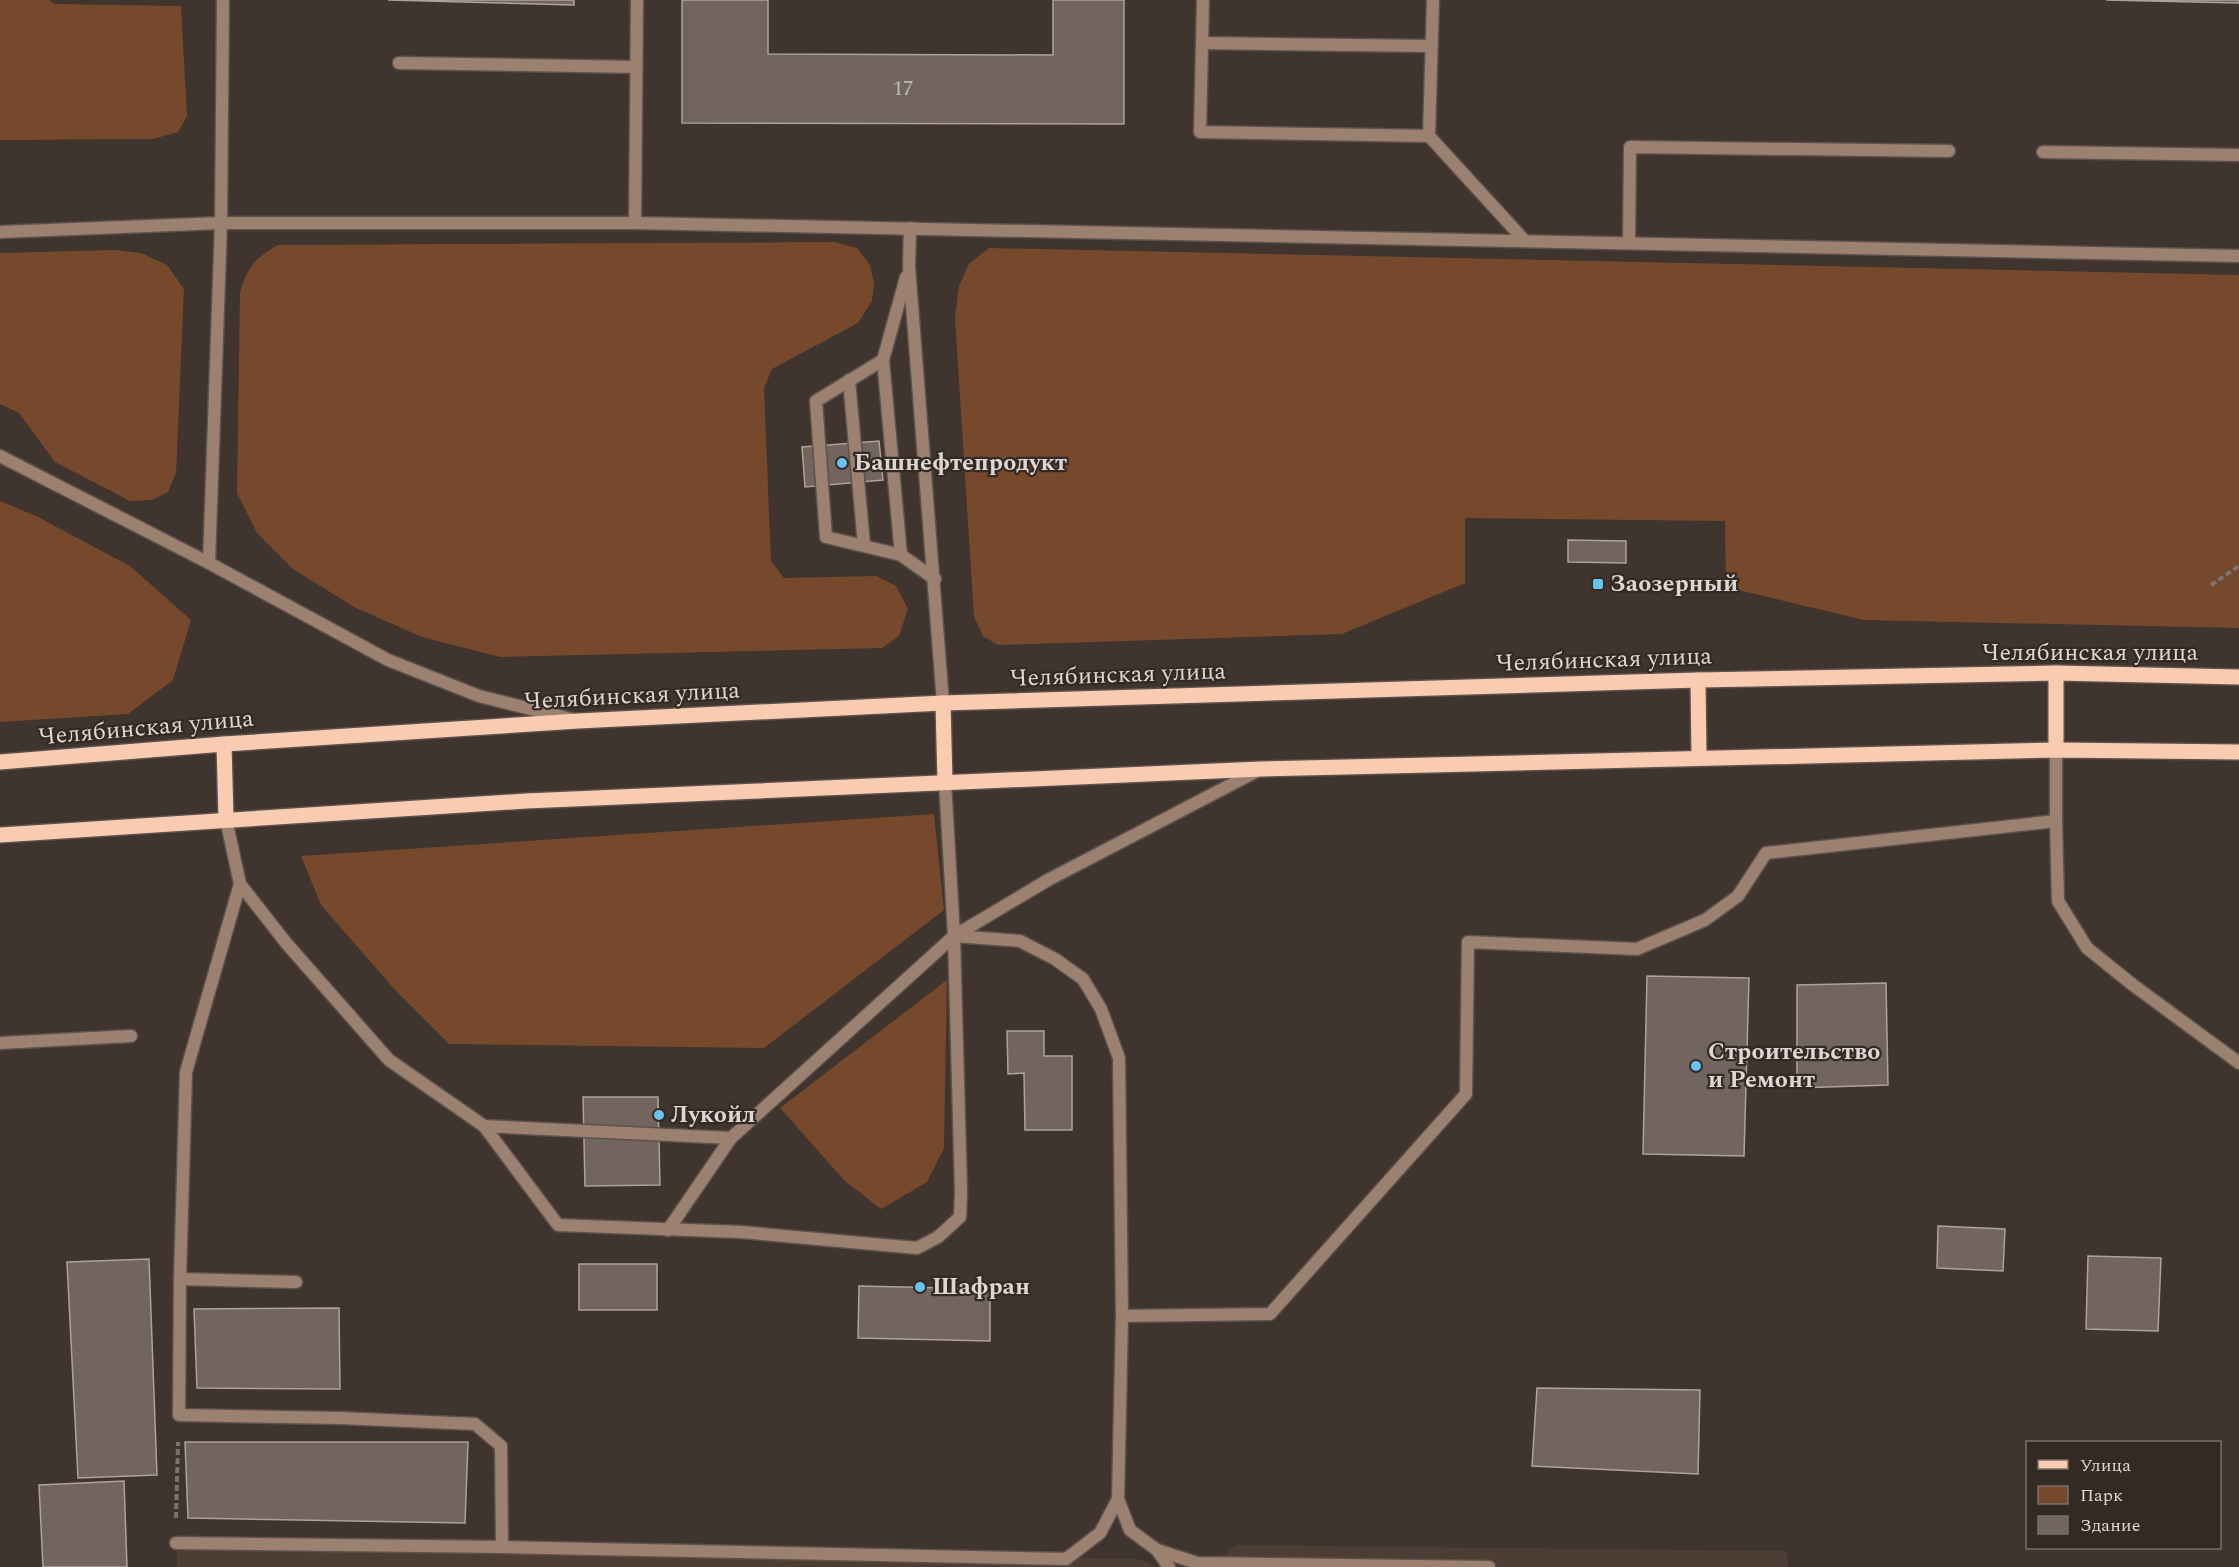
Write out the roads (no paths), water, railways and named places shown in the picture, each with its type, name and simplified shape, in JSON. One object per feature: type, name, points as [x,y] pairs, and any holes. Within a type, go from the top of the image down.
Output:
[{"type":"main road","name":"Челябинская улица","points":[[0,762],[578,720],[943,703],[1698,680],[2056,673],[2239,677]]},
{"type":"main road","points":[[2056,673],[2056,750]]},
{"type":"main road","points":[[1698,680],[1700,757]]},
{"type":"main road","points":[[943,703],[945,782]]},
{"type":"main road","points":[[224,744],[225,819]]},
{"type":"main road","points":[[0,835],[526,801],[1261,769],[2056,750],[2239,752]]},
{"type":"street","points":[[209,563],[221,223],[223,0]]},
{"type":"street","points":[[635,224],[637,0]]},
{"type":"street","points":[[1203,0],[1200,132],[1429,135]]},
{"type":"street","points":[[1433,0],[1429,135],[1525,241]]},
{"type":"street","points":[[1202,43],[1432,45]]},
{"type":"street","points":[[399,63],[636,67]]},
{"type":"street","points":[[1629,243],[1630,147],[1948,151]]},
{"type":"street","points":[[2043,152],[2239,155]]},
{"type":"street","points":[[0,232],[221,223],[635,224],[2239,256]]},
{"type":"street","points":[[910,228],[909,267],[943,703]]},
{"type":"street","points":[[900,555],[883,360],[909,267]]},
{"type":"street","points":[[883,360],[816,401],[826,537],[900,555],[935,579]]},
{"type":"street","points":[[849,380],[864,545]]},
{"type":"street","points":[[0,456],[209,563],[388,660],[479,696],[578,720]]},
{"type":"street","points":[[2056,750],[2058,901],[2087,948],[2239,1064]]},
{"type":"street","points":[[668,1230],[731,1138],[954,936],[1048,880],[1261,769]]},
{"type":"street","points":[[225,819],[240,884],[287,944],[389,1060],[484,1126],[558,1225],[741,1232],[917,1248],[938,1237],[960,1216],[962,1191],[954,936],[945,782]]},
{"type":"street","points":[[1122,1316],[1270,1314],[1466,1094],[1468,942],[1637,949],[1705,920],[1738,896],[1766,853],[2056,821]]},
{"type":"street","points":[[240,884],[186,1072],[179,1415],[340,1418],[475,1424],[501,1446],[502,1547]]},
{"type":"street","points":[[954,936],[1020,941],[1055,959],[1083,980],[1101,1009],[1119,1058],[1122,1316],[1118,1500],[1130,1530],[1157,1550],[1170,1567]]},
{"type":"street","points":[[0,1043],[131,1036]]},
{"type":"street","points":[[484,1126],[731,1138]]},
{"type":"street","points":[[180,1279],[296,1282]]},
{"type":"street","points":[[176,1543],[502,1547],[1066,1559],[1100,1533],[1118,1500]]},
{"type":"street","points":[[1157,1550],[1197,1563],[1489,1567]]},
{"type":"place","name":"Башнефтепродукт","points":[[842,463]]},
{"type":"place","name":"Заозерный","points":[[1598,584]]},
{"type":"place","name":"Строительство и Ремонт","points":[[1696,1066]]},
{"type":"place","name":"Лукойл","points":[[659,1115]]},
{"type":"place","name":"Шафран","points":[[920,1287]]}]
